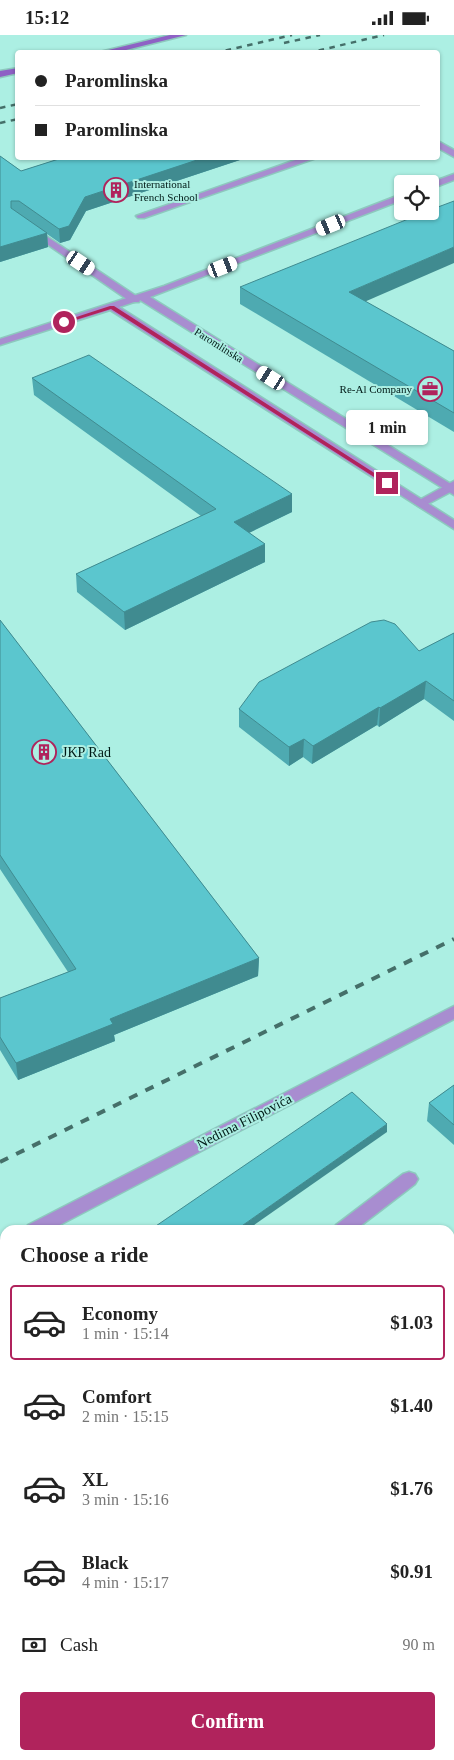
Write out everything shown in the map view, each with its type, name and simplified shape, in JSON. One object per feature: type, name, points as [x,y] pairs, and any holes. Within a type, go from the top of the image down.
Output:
[{"type":"main road","points":[[114,50],[182,35]]},
{"type":"main road","points":[[0,74],[15,71]]},
{"type":"street","points":[[440,145],[454,154]]},
{"type":"street","points":[[141,216],[307,160]]},
{"type":"street","points":[[439,183],[454,177]]},
{"type":"street","points":[[0,342],[138,298],[394,200]]},
{"type":"street","name":"Paromlinska","points":[[24,224],[138,298],[452,488]]},
{"type":"street","name":"Paromlinska","points":[[112,307],[420,503]]},
{"type":"street","points":[[420,503],[452,488]]},
{"type":"street","points":[[420,503],[454,525]]},
{"type":"street","name":"Nedima Filipovića","points":[[44,1225],[454,1012]]},
{"type":"street","points":[[349,1225],[409,1179]]},
{"type":"building","points":[[0,156],[21,171],[56,160],[197,160],[85,197],[69,226],[59,229],[19,201],[11,201],[11,208],[47,233],[0,247]]},
{"type":"building","points":[[454,201],[454,247],[349,292],[454,351],[454,413],[240,287],[406,220],[439,220],[439,207]]},
{"type":"building","points":[[89,355],[292,494],[234,522],[265,544],[124,612],[76,574],[216,509],[32,378]]},
{"type":"building","name":"JKP Rad","points":[[0,620],[259,958],[110,1019],[113,1024],[16,1063],[0,1037],[0,998],[76,969],[0,855]]},
{"type":"building","points":[[384,620],[395,624],[419,651],[454,633],[454,701],[426,681],[313,746],[304,739],[289,747],[239,709],[259,682],[371,622]]},
{"type":"building","points":[[454,1085],[454,1125],[429,1103]]},
{"type":"building","points":[[352,1092],[387,1124],[243,1225],[157,1225]]},
{"type":"railway","points":[[228,50],[292,35]]},
{"type":"railway","points":[[284,43],[320,35]]},
{"type":"railway","points":[[321,50],[384,35]]},
{"type":"railway","points":[[0,108],[15,105]]},
{"type":"railway","points":[[0,123],[15,120]]},
{"type":"railway","points":[[0,1162],[454,939]]},
{"type":"place","name":"International French School","points":[[116,190]]},
{"type":"place","name":"Re-Al Company","points":[[430,389]]},
{"type":"place","name":"JKP Rad","points":[[44,752]]},
{"type":"route","points":[[64,322],[112,307],[387,483]]}]
